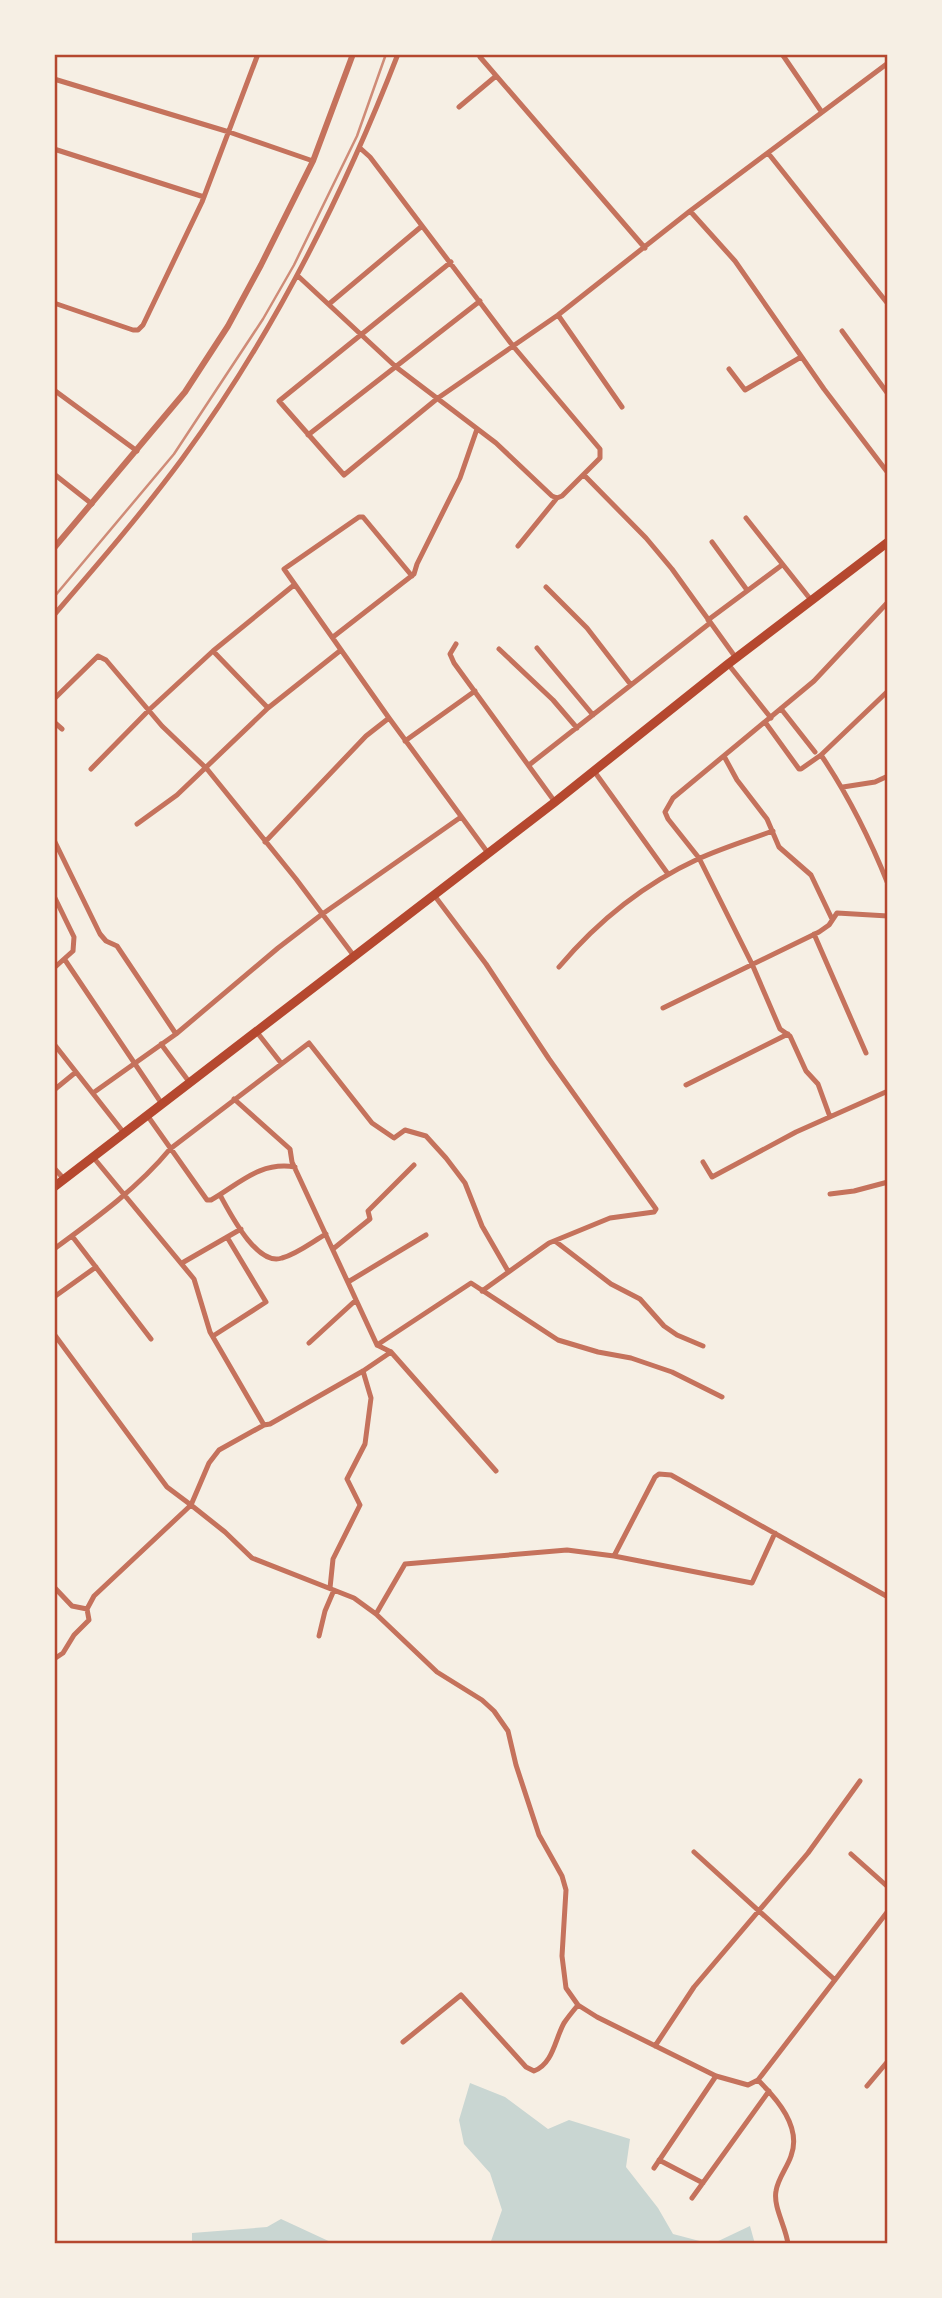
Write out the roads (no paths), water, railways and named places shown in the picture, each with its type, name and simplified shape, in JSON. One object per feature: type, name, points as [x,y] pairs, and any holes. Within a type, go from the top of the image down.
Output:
[{"type":"highway","points":[[54,1187],[888,542]]},
{"type":"street","points":[[54,303],[138,330],[153,308],[204,197],[258,54]]},
{"type":"street","points":[[54,548],[185,392],[228,326],[313,161],[353,54]]},
{"type":"street","points":[[54,615],[183,458],[252,353],[298,276],[340,193],[398,54]]},
{"type":"street","points":[[782,54],[821,111]]},
{"type":"street","points":[[480,57],[645,248]]},
{"type":"street","points":[[451,262],[279,401],[344,475],[438,398],[558,315],[690,211],[888,63]]},
{"type":"street","points":[[460,107],[496,76]]},
{"type":"street","points":[[54,79],[229,132],[313,161]]},
{"type":"street","points":[[360,148],[370,157],[513,346],[600,449],[600,458],[557,498],[518,546]]},
{"type":"street","points":[[54,149],[204,197]]},
{"type":"street","points":[[768,153],[888,304]]},
{"type":"street","points":[[690,211],[735,261],[888,473]]},
{"type":"street","points":[[328,304],[422,226]]},
{"type":"street","points":[[298,276],[396,367],[496,443],[557,498]]},
{"type":"street","points":[[308,435],[480,301]]},
{"type":"street","points":[[558,315],[622,407]]},
{"type":"street","points":[[842,331],[885,384],[888,394]]},
{"type":"street","points":[[729,369],[745,390],[801,356]]},
{"type":"street","points":[[54,390],[137,451]]},
{"type":"street","points":[[334,637],[412,576],[460,478],[477,429]]},
{"type":"street","points":[[54,474],[92,504]]},
{"type":"street","points":[[584,475],[646,538],[672,569],[709,622],[800,770],[888,691]]},
{"type":"street","points":[[412,576],[363,517],[359,517],[284,569],[488,853]]},
{"type":"street","points":[[746,518],[811,600]]},
{"type":"street","points":[[712,542],[747,590]]},
{"type":"street","points":[[529,765],[782,565]]},
{"type":"street","points":[[91,769],[213,651],[294,585]]},
{"type":"street","points":[[546,587],[587,628],[631,685]]},
{"type":"street","points":[[830,1117],[818,1084],[806,1071],[788,1034],[780,1029],[752,964],[699,858],[665,811],[673,798],[725,758],[814,681],[888,603]]},
{"type":"street","points":[[456,644],[450,654],[555,802]]},
{"type":"street","points":[[537,648],[593,715]]},
{"type":"street","points":[[499,649],[553,700],[577,728]]},
{"type":"street","points":[[137,824],[177,795],[268,708],[341,650]]},
{"type":"street","points":[[213,651],[268,708]]},
{"type":"street","points":[[54,699],[98,656],[106,660],[162,726],[207,769],[354,956]]},
{"type":"street","points":[[405,741],[475,691]]},
{"type":"street","points":[[782,710],[843,787],[888,884]]},
{"type":"street","points":[[265,842],[366,736],[389,718]]},
{"type":"street","points":[[54,722],[61,729]]},
{"type":"street","points":[[725,758],[737,780],[759,806],[779,847],[811,875],[832,919]]},
{"type":"street","points":[[594,771],[668,874]]},
{"type":"street","points":[[843,787],[875,782],[888,776]]},
{"type":"street","points":[[93,1094],[176,1034],[321,915],[461,817]]},
{"type":"street","points":[[559,967],[602,920],[668,874],[699,858],[773,831]]},
{"type":"street","points":[[54,840],[100,934],[106,941],[117,946],[176,1034]]},
{"type":"street","points":[[434,895],[486,964],[656,1209],[654,1212],[611,1218],[555,1241],[482,1291]]},
{"type":"street","points":[[54,896],[74,937],[73,951],[54,968]]},
{"type":"street","points":[[663,1008],[814,934],[829,925],[837,913],[888,916]]},
{"type":"street","points":[[814,934],[866,1053]]},
{"type":"street","points":[[65,960],[162,1104]]},
{"type":"street","points":[[256,1031],[281,1063]]},
{"type":"street","points":[[686,1085],[788,1034]]},
{"type":"street","points":[[54,1249],[154,1169],[170,1149],[309,1043],[377,1128],[394,1138],[405,1130],[411,1130],[429,1139],[446,1158],[465,1183],[478,1219],[508,1271]]},
{"type":"street","points":[[54,1044],[124,1133]]},
{"type":"street","points":[[161,1044],[190,1083]]},
{"type":"street","points":[[54,1090],[76,1072]]},
{"type":"street","points":[[704,1162],[712,1177],[796,1132],[888,1091]]},
{"type":"street","points":[[234,1099],[290,1149],[295,1167],[377,1345],[391,1352],[496,1471]]},
{"type":"street","points":[[147,1115],[207,1200],[220,1195],[264,1167],[295,1167]]},
{"type":"street","points":[[93,1157],[194,1279],[213,1336],[264,1425]]},
{"type":"street","points":[[333,1249],[370,1219],[368,1212],[414,1165]]},
{"type":"street","points":[[54,1168],[64,1180]]},
{"type":"street","points":[[830,1194],[888,1182]]},
{"type":"street","points":[[220,1195],[253,1246],[266,1258],[280,1259],[326,1234]]},
{"type":"street","points":[[182,1263],[241,1229]]},
{"type":"street","points":[[72,1236],[151,1339]]},
{"type":"street","points":[[348,1282],[426,1236]]},
{"type":"street","points":[[213,1336],[266,1302],[227,1237]]},
{"type":"street","points":[[555,1241],[611,1284],[640,1299],[664,1326],[702,1346]]},
{"type":"street","points":[[238,1255],[253,1246]]},
{"type":"street","points":[[54,1297],[96,1267]]},
{"type":"street","points":[[377,1345],[471,1283],[558,1340],[631,1358],[673,1372],[722,1397]]},
{"type":"street","points":[[309,1343],[356,1300]]},
{"type":"street","points":[[54,1334],[167,1487],[225,1532],[252,1558],[354,1598],[376,1614],[437,1672],[488,1706],[508,1731],[539,1835],[562,1876],[566,1890],[563,1968],[566,1988],[578,2005],[716,2076],[748,2085],[758,2080],[888,1912]]},
{"type":"street","points":[[54,1659],[64,1653],[74,1635],[89,1620],[88,1608],[94,1596],[191,1505],[209,1463],[219,1450],[363,1371],[391,1352]]},
{"type":"street","points":[[318,1636],[332,1589],[333,1559],[360,1505],[347,1479],[365,1444],[371,1398],[363,1371]]},
{"type":"street","points":[[614,1556],[654,1477],[659,1474],[671,1475],[888,1597]]},
{"type":"street","points":[[376,1614],[405,1564],[567,1550],[614,1556],[752,1583],[775,1533]]},
{"type":"street","points":[[54,1587],[72,1606],[88,1608]]},
{"type":"street","points":[[654,2046],[694,1987],[808,1853],[860,1781]]},
{"type":"street","points":[[694,1852],[835,1980]]},
{"type":"street","points":[[851,1854],[888,1887]]},
{"type":"street","points":[[404,2042],[461,1995],[518,2059],[534,2071],[542,2068],[548,2060],[565,2021],[578,2005]]},
{"type":"street","points":[[867,2086],[888,2061]]},
{"type":"street","points":[[654,2168],[716,2076]]},
{"type":"street","points":[[758,2080],[784,2112],[794,2132],[791,2156],[775,2194],[788,2244]]},
{"type":"street","points":[[692,2198],[769,2091]]},
{"type":"street","points":[[659,2160],[703,2183]]},
{"type":"railway","points":[[54,597],[174,454],[263,319],[294,265],[357,136],[386,54]]}]
